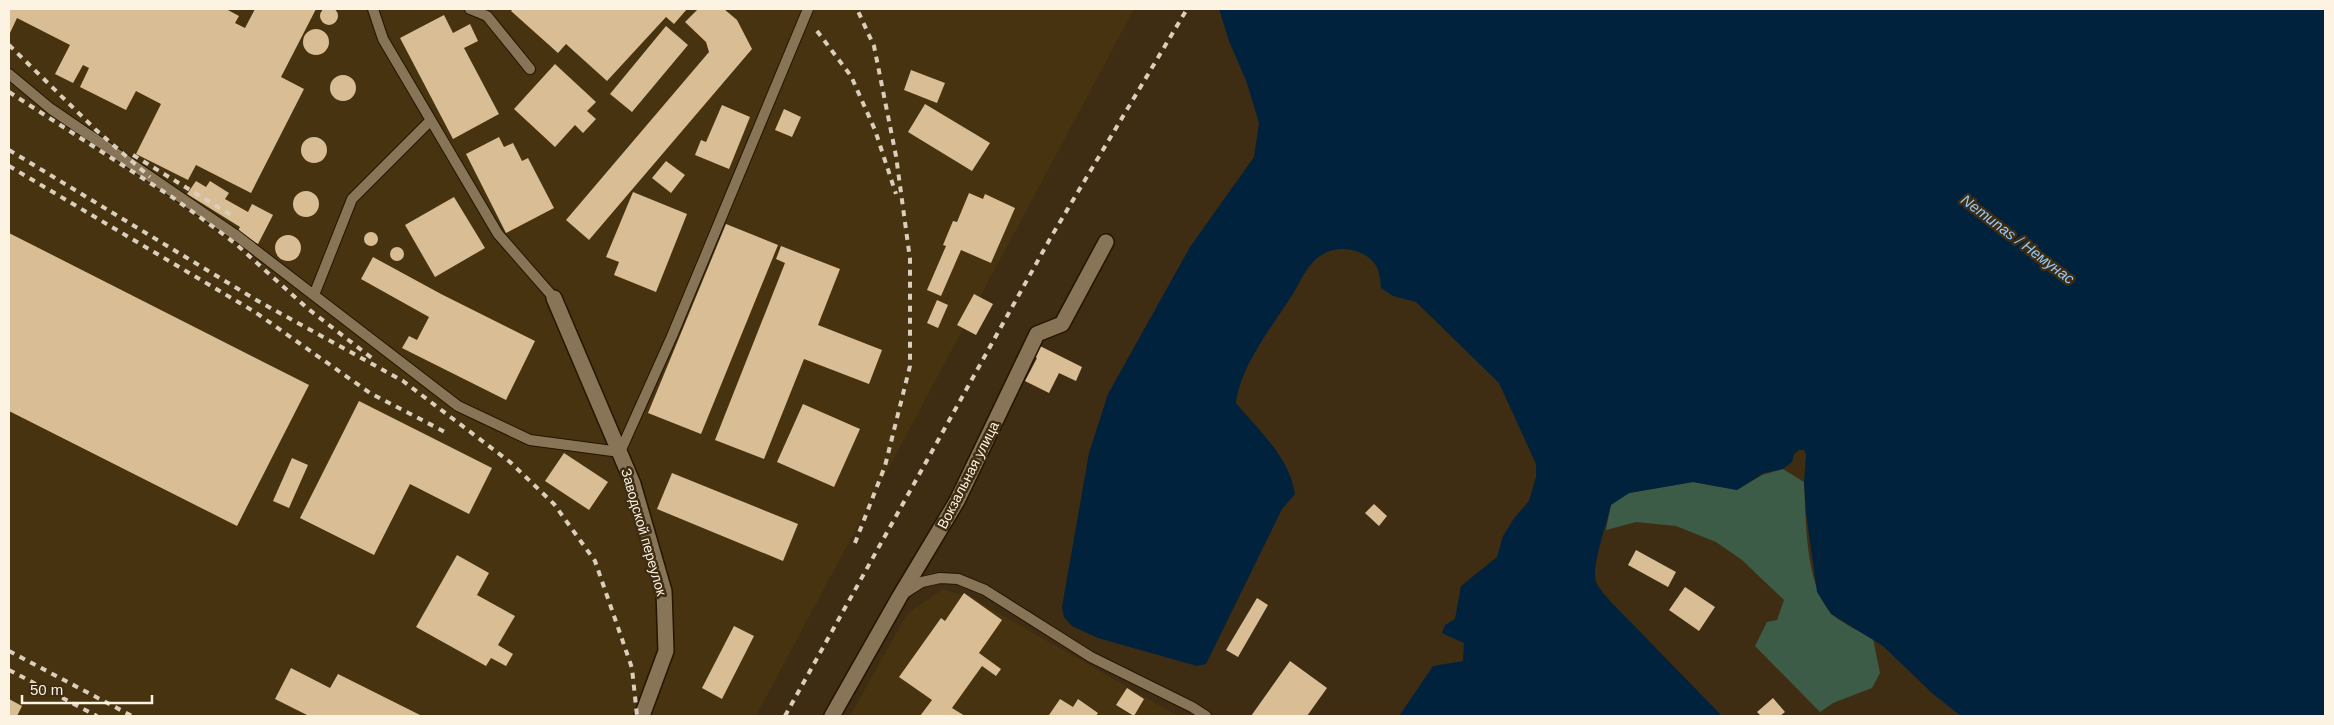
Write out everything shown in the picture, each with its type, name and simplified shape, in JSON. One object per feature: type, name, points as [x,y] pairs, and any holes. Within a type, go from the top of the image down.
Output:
[{"type":"street","name":"Вокзальная улица","points":[[832,716],[900,596],[958,501],[1038,334],[1062,324],[1106,242]]},
{"type":"street","name":"Заводской переулок","points":[[554,298],[633,484],[664,591],[666,651],[642,716]]},
{"type":"lane","points":[[373,9],[383,38],[498,234],[554,298]]},
{"type":"lane","points":[[470,9],[484,11],[530,69]]},
{"type":"lane","points":[[9,74],[51,109],[237,236],[458,406],[530,440],[620,452],[672,336],[808,9]]},
{"type":"lane","points":[[314,295],[352,199],[430,121]]},
{"type":"lane","points":[[900,596],[922,582],[940,578],[958,579],[985,590],[1091,657],[1184,702],[1206,716]]},
{"type":"shaded area","points":[[9,9],[1134,9],[756,716],[9,716]]},
{"type":"shaded area","points":[[943,589],[972,598],[1178,716],[850,716],[907,614]]},
{"type":"green space","points":[[1783,469],[1804,482],[1808,550],[1811,568],[1822,599],[1834,616],[1873,639],[1880,673],[1872,688],[1833,703],[1820,712],[1755,646],[1767,622],[1777,620],[1784,600],[1742,560],[1716,542],[1676,526],[1636,522],[1606,530],[1611,504],[1629,493],[1693,482],[1737,490],[1762,475]]},
{"type":"water","name":"Nemunas / Немунас","points":[[1219,9],[2325,9],[2325,716],[1961,716],[1933,694],[1883,646],[1831,614],[1817,592],[1806,513],[1804,482],[1806,455],[1804,450],[1799,450],[1794,454],[1792,462],[1783,469],[1764,473],[1737,490],[1693,482],[1629,493],[1611,505],[1596,566],[1597,585],[1611,602],[1722,716],[1399,716],[1433,666],[1463,661],[1464,643],[1442,633],[1445,625],[1455,619],[1461,586],[1497,557],[1503,536],[1515,517],[1529,501],[1536,477],[1536,464],[1499,383],[1416,302],[1393,296],[1381,288],[1379,272],[1372,260],[1350,249],[1330,251],[1318,257],[1310,265],[1258,346],[1239,389],[1236,403],[1280,456],[1292,480],[1295,494],[1282,509],[1206,664],[1197,666],[1098,638],[1072,626],[1064,617],[1062,607],[1089,453],[1108,394],[1190,247],[1254,157],[1259,123],[1247,83],[1229,41]]},
{"type":"building","points":[[329,7],[335,10],[338,16],[335,22],[329,25],[323,22],[320,16],[323,10]]},
{"type":"building","points":[[9,9],[226,9],[239,16],[235,23],[245,28],[255,9],[316,9],[281,77],[304,89],[251,193],[196,165],[188,180],[136,154],[161,104],[136,91],[126,110],[80,87],[89,68],[83,65],[73,83],[55,74],[70,45],[17,18],[9,35]]},
{"type":"building","points":[[513,9],[687,9],[674,24],[666,17],[607,81],[566,44],[558,53],[511,11]]},
{"type":"building","points":[[698,9],[724,9],[737,20],[752,49],[589,240],[566,220],[709,52],[706,42],[685,22]]},
{"type":"building","points":[[444,15],[453,33],[470,24],[478,41],[464,48],[499,114],[453,139],[400,38]]},
{"type":"building","points":[[666,26],[688,45],[632,112],[610,94]]},
{"type":"building","points":[[316,29],[325,33],[329,42],[325,51],[316,55],[307,51],[303,42],[307,33]]},
{"type":"building","points":[[555,64],[596,102],[587,111],[596,119],[583,133],[575,125],[555,147],[514,109]]},
{"type":"building","points":[[911,70],[945,83],[937,103],[904,90]]},
{"type":"building","points":[[343,75],[352,79],[356,88],[352,97],[343,101],[334,97],[330,88],[334,79]]},
{"type":"building","points":[[925,104],[990,143],[972,171],[908,132]]},
{"type":"building","points":[[722,105],[750,117],[729,169],[695,155],[701,140],[706,142]]},
{"type":"building","points":[[784,109],[801,117],[792,137],[775,130]]},
{"type":"building","points":[[314,137],[323,141],[327,150],[323,159],[314,163],[305,159],[301,150],[305,141]]},
{"type":"building","points":[[499,137],[504,147],[513,143],[522,161],[528,158],[554,208],[506,233],[466,154]]},
{"type":"building","points":[[666,161],[685,175],[671,193],[652,178]]},
{"type":"building","points":[[196,181],[206,187],[210,181],[229,193],[225,199],[248,212],[252,204],[273,215],[258,244],[237,233],[240,227],[187,194]]},
{"type":"building","points":[[306,191],[315,195],[319,204],[315,213],[306,217],[297,213],[293,204],[297,195]]},
{"type":"building","points":[[633,192],[687,214],[656,292],[614,275],[619,262],[606,257]]},
{"type":"building","points":[[969,193],[983,199],[985,194],[1015,208],[991,263],[961,250],[941,296],[927,290],[946,246],[943,245],[953,221],[957,222]]},
{"type":"building","points":[[454,197],[485,248],[435,277],[405,225]]},
{"type":"building","points":[[726,224],[778,245],[701,434],[648,413]]},
{"type":"building","points":[[368,232],[374,232],[378,239],[374,246],[368,246],[364,242],[364,236]]},
{"type":"building","points":[[9,233],[309,385],[237,526],[9,411]]},
{"type":"building","points":[[288,235],[297,239],[301,248],[297,257],[288,261],[279,257],[275,248],[279,239]]},
{"type":"building","points":[[781,246],[840,269],[818,325],[882,350],[869,384],[804,359],[764,459],[715,440],[785,263],[776,259]]},
{"type":"building","points":[[394,247],[400,247],[404,254],[400,261],[394,261],[390,257],[390,251]]},
{"type":"building","points":[[373,257],[441,294],[535,341],[506,400],[402,348],[409,336],[417,340],[429,317],[361,279]]},
{"type":"building","points":[[974,294],[993,304],[976,335],[957,325]]},
{"type":"building","points":[[937,300],[948,305],[938,328],[927,323]]},
{"type":"building","points":[[1038,345],[1082,367],[1076,381],[1059,373],[1049,393],[1025,381],[1037,358],[1033,356]]},
{"type":"building","points":[[359,401],[492,468],[469,514],[410,484],[374,555],[300,518]]},
{"type":"building","points":[[803,404],[860,429],[834,487],[777,462]]},
{"type":"building","points":[[564,453],[608,482],[589,510],[545,481]]},
{"type":"building","points":[[292,458],[308,465],[289,508],[273,501]]},
{"type":"building","points":[[672,473],[798,524],[783,561],[657,509]]},
{"type":"building","points":[[1374,504],[1387,516],[1379,526],[1365,513]]},
{"type":"building","points":[[1636,550],[1676,572],[1668,587],[1628,565]]},
{"type":"building","points":[[457,555],[489,573],[477,595],[515,616],[498,645],[513,654],[506,666],[491,658],[486,666],[416,627]]},
{"type":"building","points":[[1685,587],[1715,607],[1699,631],[1669,610]]},
{"type":"building","points":[[964,593],[1002,620],[979,653],[1001,669],[996,676],[982,666],[952,708],[965,716],[920,716],[932,700],[899,677],[941,618],[945,621]]},
{"type":"building","points":[[1257,598],[1268,605],[1238,657],[1226,650]]},
{"type":"building","points":[[734,626],[754,636],[722,699],[702,688]]},
{"type":"building","points":[[1290,661],[1327,688],[1307,716],[1251,716]]},
{"type":"building","points":[[291,668],[330,688],[338,674],[422,716],[309,716],[275,699]]},
{"type":"building","points":[[1127,688],[1144,699],[1134,716],[1116,705]]},
{"type":"building","points":[[1773,698],[1785,712],[1780,716],[1761,716],[1757,712]]},
{"type":"building","points":[[9,699],[22,706],[17,716],[9,716]]},
{"type":"building","points":[[1060,699],[1073,707],[1078,699],[1098,713],[1096,716],[1049,715]]},
{"type":"railway","points":[[855,543],[885,466],[910,366],[910,259],[896,156],[874,46],[857,9]]},
{"type":"railway","points":[[785,716],[1051,237],[1187,9]]},
{"type":"railway","points":[[817,31],[851,76],[875,130],[896,194]]},
{"type":"railway","points":[[9,45],[96,130],[150,177]]},
{"type":"railway","points":[[9,92],[172,197],[219,231],[307,308],[373,359]]},
{"type":"railway","points":[[9,150],[258,301],[403,381],[510,462],[554,504],[595,561],[632,668],[637,716]]},
{"type":"railway","points":[[133,155],[231,215]]},
{"type":"railway","points":[[9,166],[255,312],[370,393],[445,432]]},
{"type":"railway","points":[[9,651],[132,716]]},
{"type":"railway","points":[[9,670],[97,716]]}]
